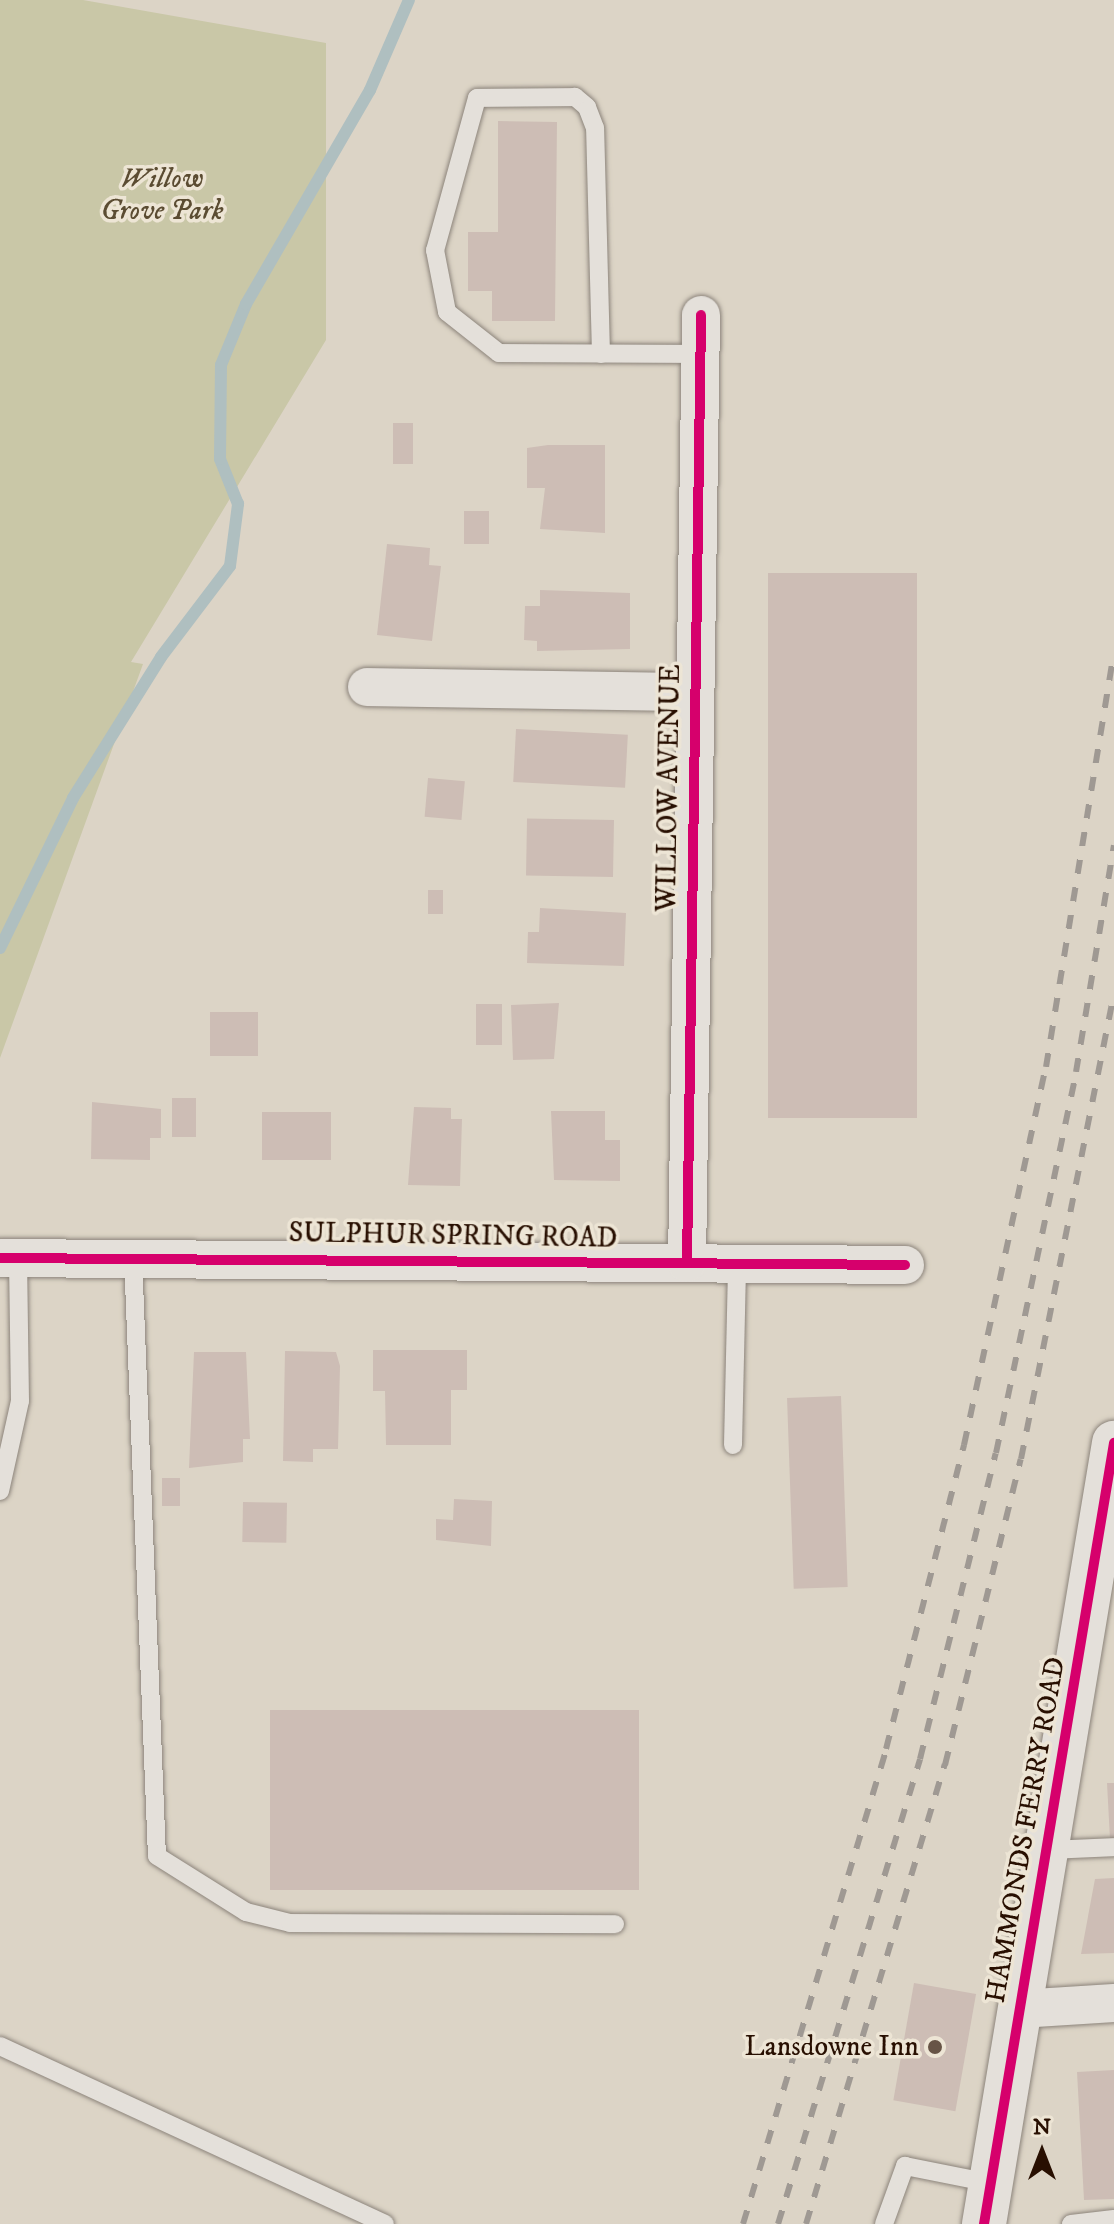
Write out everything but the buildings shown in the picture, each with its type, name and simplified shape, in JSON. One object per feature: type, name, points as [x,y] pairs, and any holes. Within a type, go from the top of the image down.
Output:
[{"type":"street","name":"WILLOW AVENUE","points":[[687,1263],[693,692],[701,315]]},
{"type":"street","points":[[367,687],[693,692]]},
{"type":"street","name":"SULPHUR SPRING ROAD","points":[[9,1258],[905,1265]]},
{"type":"street","name":"HAMMONDS FERRY ROAD","points":[[987,2204],[1046,1850],[1107,1546],[1114,1443]]},
{"type":"street","points":[[1019,2009],[1114,2003]]},
{"type":"lane","points":[[601,354],[595,128],[587,107],[575,97],[477,98],[435,250],[447,312],[499,353],[601,354],[700,354]]},
{"type":"lane","points":[[133,1257],[157,1856],[246,1912],[290,1923],[615,1924]]},
{"type":"lane","points":[[0,1491],[20,1401],[9,1258]]},
{"type":"lane","points":[[733,1445],[737,1263]]},
{"type":"lane","points":[[1046,1850],[1114,1847]]},
{"type":"lane","points":[[0,2046],[385,2224]]},
{"type":"lane","points":[[884,2224],[905,2166],[987,2204]]},
{"type":"lane","points":[[1071,2224],[1114,2219]]},
{"type":"green space","name":"Willow Grove Park","points":[[0,0],[83,0],[326,43],[326,340],[131,662],[143,664],[0,1058]]},
{"type":"waterway","points":[[0,948],[73,798],[161,657],[230,566],[238,504],[220,459],[221,365],[246,304],[370,90],[409,0]]},
{"type":"railway","points":[[743,2224],[886,1749],[964,1445],[1046,1067],[1114,653]]},
{"type":"railway","points":[[778,2224],[920,1759],[996,1453],[1076,1072],[1114,845]]},
{"type":"railway","points":[[806,2224],[945,1765],[1021,1459],[1114,994]]},
{"type":"cycle path","points":[[687,1263],[701,315]]},
{"type":"cycle path","points":[[0,1258],[905,1265]]},
{"type":"cycle path","points":[[984,2224],[1114,1443]]},
{"type":"place","name":"Lansdowne Inn","points":[[935,2047]]}]
